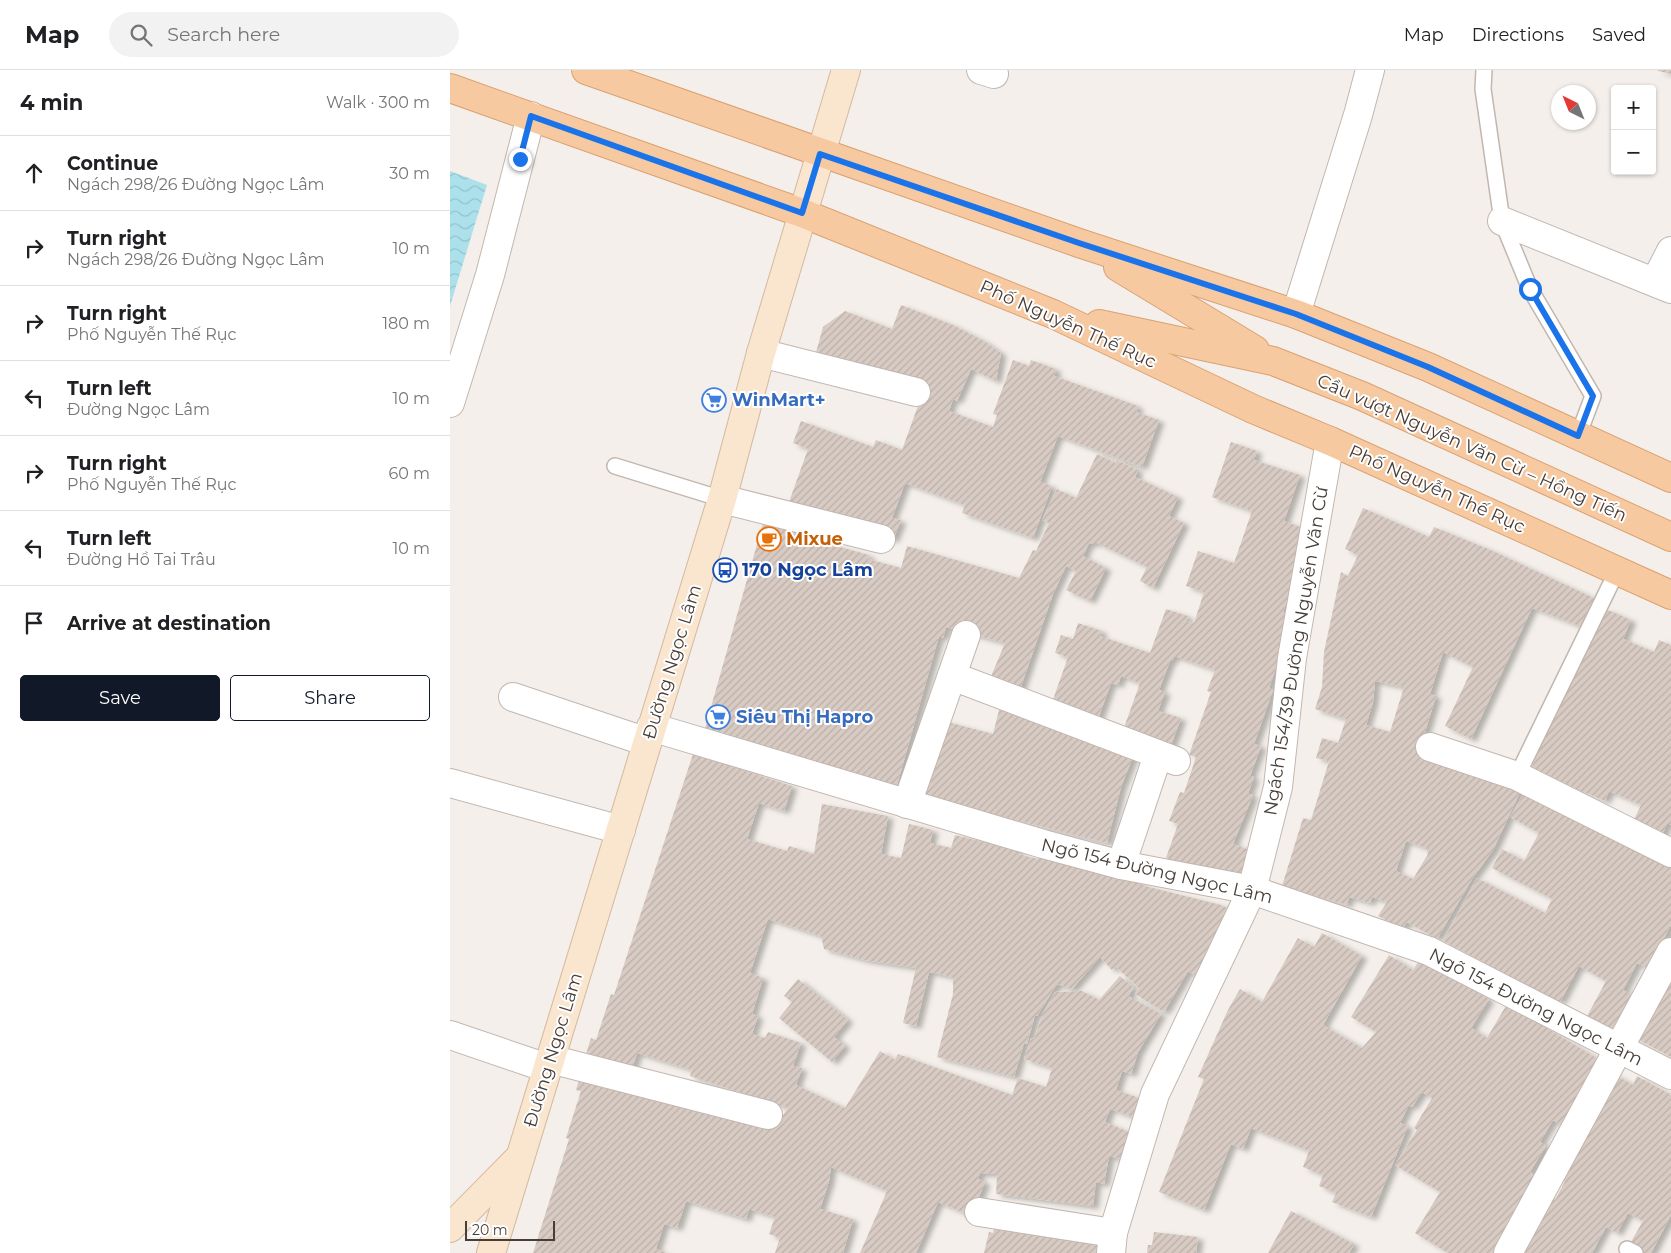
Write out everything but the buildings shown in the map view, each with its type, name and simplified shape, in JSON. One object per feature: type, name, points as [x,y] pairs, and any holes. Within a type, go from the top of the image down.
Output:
[{"type":"main road","points":[[586,70],[820,154],[1079,243],[1296,314],[1428,367],[1671,478]]},
{"type":"main road","name":"Đường Ngọc Lâm","points":[[491,1253],[722,499],[802,213],[846,70]]},
{"type":"main road","name":"Phố Nguyễn Thế Rục","points":[[450,88],[802,213],[1053,314],[1254,409],[1330,440],[1671,595]]},
{"type":"main road","points":[[1079,243],[1273,361]]},
{"type":"main road","points":[[1053,314],[1273,361]]},
{"type":"main road","name":"Cầu vượt Nguyễn Văn Cừ – Hồng Tiến","points":[[1273,361],[1362,396],[1671,537]]},
{"type":"main road","points":[[450,1228],[520,1158]]},
{"type":"street","points":[[1296,314],[1355,125],[1370,70]]},
{"type":"street","points":[[450,404],[490,275],[531,116]]},
{"type":"street","points":[[1502,221],[1663,286],[1671,251]]},
{"type":"street","points":[[762,353],[916,392]]},
{"type":"street","name":"Ngách 154/39 Đường Nguyễn Văn Cừ","points":[[1112,1243],[1155,1094],[1252,890],[1278,787],[1292,658],[1330,440]]},
{"type":"street","points":[[722,499],[882,540]]},
{"type":"street","points":[[907,804],[966,635]]},
{"type":"street","points":[[952,676],[1167,758],[1121,865]]},
{"type":"street","name":"Ngõ 154 Đường Ngọc Lâm","points":[[514,697],[907,804],[1121,865],[1252,890],[1429,951],[1618,1050],[1671,1075]]},
{"type":"street","points":[[1430,747],[1517,776],[1671,853]]},
{"type":"street","points":[[450,783],[621,830]]},
{"type":"street","points":[[1508,1253],[1671,952]]},
{"type":"street","points":[[450,1036],[549,1064],[768,1115]]},
{"type":"street","points":[[978,1212],[1112,1243]]},
{"type":"lane","points":[[1484,70],[1483,89],[1502,221],[1530,289],[1593,396],[1578,436]]},
{"type":"lane","points":[[615,466],[722,499]]},
{"type":"lane","points":[[1517,776],[1617,571]]},
{"type":"water","points":[[450,171],[487,185],[450,306]]},
{"type":"place","name":"WinMart+","points":[[714,400]]},
{"type":"place","name":"Mixue","points":[[769,539]]},
{"type":"place","name":"170 Ngọc Lâm","points":[[725,570]]},
{"type":"place","name":"Siêu Thị Hapro","points":[[718,717]]},
{"type":"route","points":[[520,159],[531,116],[802,213],[820,154],[1079,243],[1296,314],[1428,367],[1578,436],[1593,396],[1530,289]]}]
